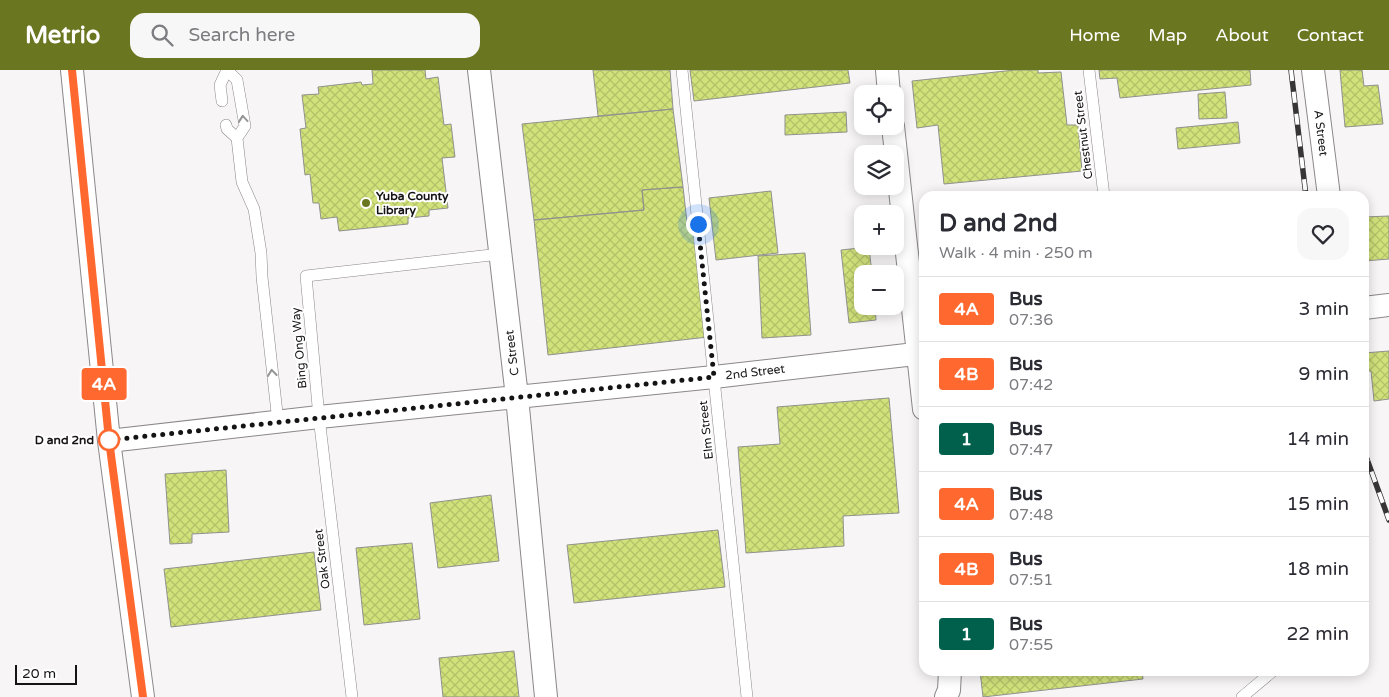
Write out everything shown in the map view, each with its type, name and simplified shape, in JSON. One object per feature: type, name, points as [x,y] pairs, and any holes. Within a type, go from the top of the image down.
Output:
[{"type":"street","points":[[72,70],[109,440],[143,697]]},
{"type":"street","name":"C Street","points":[[479,70],[517,397],[546,697]]},
{"type":"street","points":[[887,70],[888,85]]},
{"type":"street","name":"A Street","points":[[1313,70],[1328,191]]},
{"type":"street","points":[[894,135],[919,338]]},
{"type":"street","points":[[1369,307],[1389,305]]},
{"type":"street","name":"2nd Street","points":[[109,440],[919,354]]},
{"type":"street","points":[[946,697],[949,690],[950,676]]},
{"type":"lane","points":[[222,101],[220,84],[227,70],[237,80],[245,126],[237,138],[242,182],[254,209],[261,253],[278,422]]},
{"type":"lane","name":"Elm Street","points":[[682,70],[748,697]]},
{"type":"lane","name":"Chestnut Street","points":[[1089,70],[1103,191]]},
{"type":"lane","points":[[226,125],[227,129],[237,138]]},
{"type":"lane","name":"Bing Ong Way","points":[[319,417],[306,276],[500,254]]},
{"type":"lane","name":"Oak Street","points":[[319,417],[352,697]]},
{"type":"lane","points":[[1242,697],[1267,676]]},
{"type":"building","points":[[372,70],[425,70],[426,79],[438,77],[444,125],[451,124],[455,157],[442,158],[448,208],[429,210],[429,216],[408,218],[408,224],[339,231],[337,217],[321,219],[319,203],[313,203],[310,174],[305,175],[300,129],[306,128],[302,95],[319,94],[318,87],[361,82],[362,85],[373,84]]},
{"type":"building","points":[[593,70],[670,70],[673,109],[598,116]]},
{"type":"building","points":[[690,70],[848,70],[850,83],[694,101]]},
{"type":"building","points":[[1015,70],[1038,70],[1038,73],[1061,72],[1067,125],[1078,125],[1082,171],[944,184],[938,125],[917,128],[912,81]]},
{"type":"building","points":[[1099,70],[1250,70],[1251,85],[1120,98],[1117,78],[1100,79]]},
{"type":"building","points":[[1340,70],[1362,70],[1364,86],[1378,85],[1383,124],[1345,127]]},
{"type":"building","points":[[1225,92],[1227,118],[1199,119],[1198,94]]},
{"type":"building","points":[[673,109],[683,187],[642,190],[644,210],[534,220],[522,124]]},
{"type":"building","points":[[846,112],[847,132],[785,135],[785,115]]},
{"type":"building","points":[[1238,122],[1240,143],[1178,149],[1176,128]]},
{"type":"building","points":[[683,187],[687,222],[696,222],[708,337],[548,355],[534,220],[644,210],[642,190]]},
{"type":"building","points":[[771,191],[778,253],[716,260],[709,198]]},
{"type":"building","points":[[1389,216],[1389,259],[1369,261],[1369,217]]},
{"type":"building","points":[[854,249],[854,255],[870,255],[871,265],[854,265],[854,315],[876,315],[876,320],[849,323],[841,250]]},
{"type":"building","points":[[805,253],[811,335],[762,338],[758,256]]},
{"type":"building","points":[[1389,351],[1389,399],[1374,401],[1371,371],[1369,371],[1369,353]]},
{"type":"building","points":[[889,398],[899,513],[843,516],[844,546],[746,553],[738,447],[780,444],[777,407]]},
{"type":"building","points":[[226,470],[229,532],[192,534],[192,543],[170,544],[165,474]]},
{"type":"building","points":[[491,495],[499,561],[438,568],[430,503]]},
{"type":"building","points":[[718,530],[725,587],[574,603],[567,545]]},
{"type":"building","points":[[412,543],[420,619],[364,625],[356,548]]},
{"type":"building","points":[[314,552],[321,610],[171,627],[164,569]]},
{"type":"building","points":[[514,651],[519,697],[443,697],[439,658]]},
{"type":"building","points":[[981,676],[1143,676],[1143,679],[983,697]]},
{"type":"railway","points":[[1291,70],[1305,191]]},
{"type":"railway","points":[[1369,465],[1389,520]]},
{"type":"bus line","name":"4A","points":[[72,70],[109,440],[143,697]]},
{"type":"place","name":"Yuba County Library","points":[[366,203]]},
{"type":"place","name":"D and 2nd","points":[[109,440]]},
{"type":"route","points":[[109,440],[714,377],[698,224]]}]
